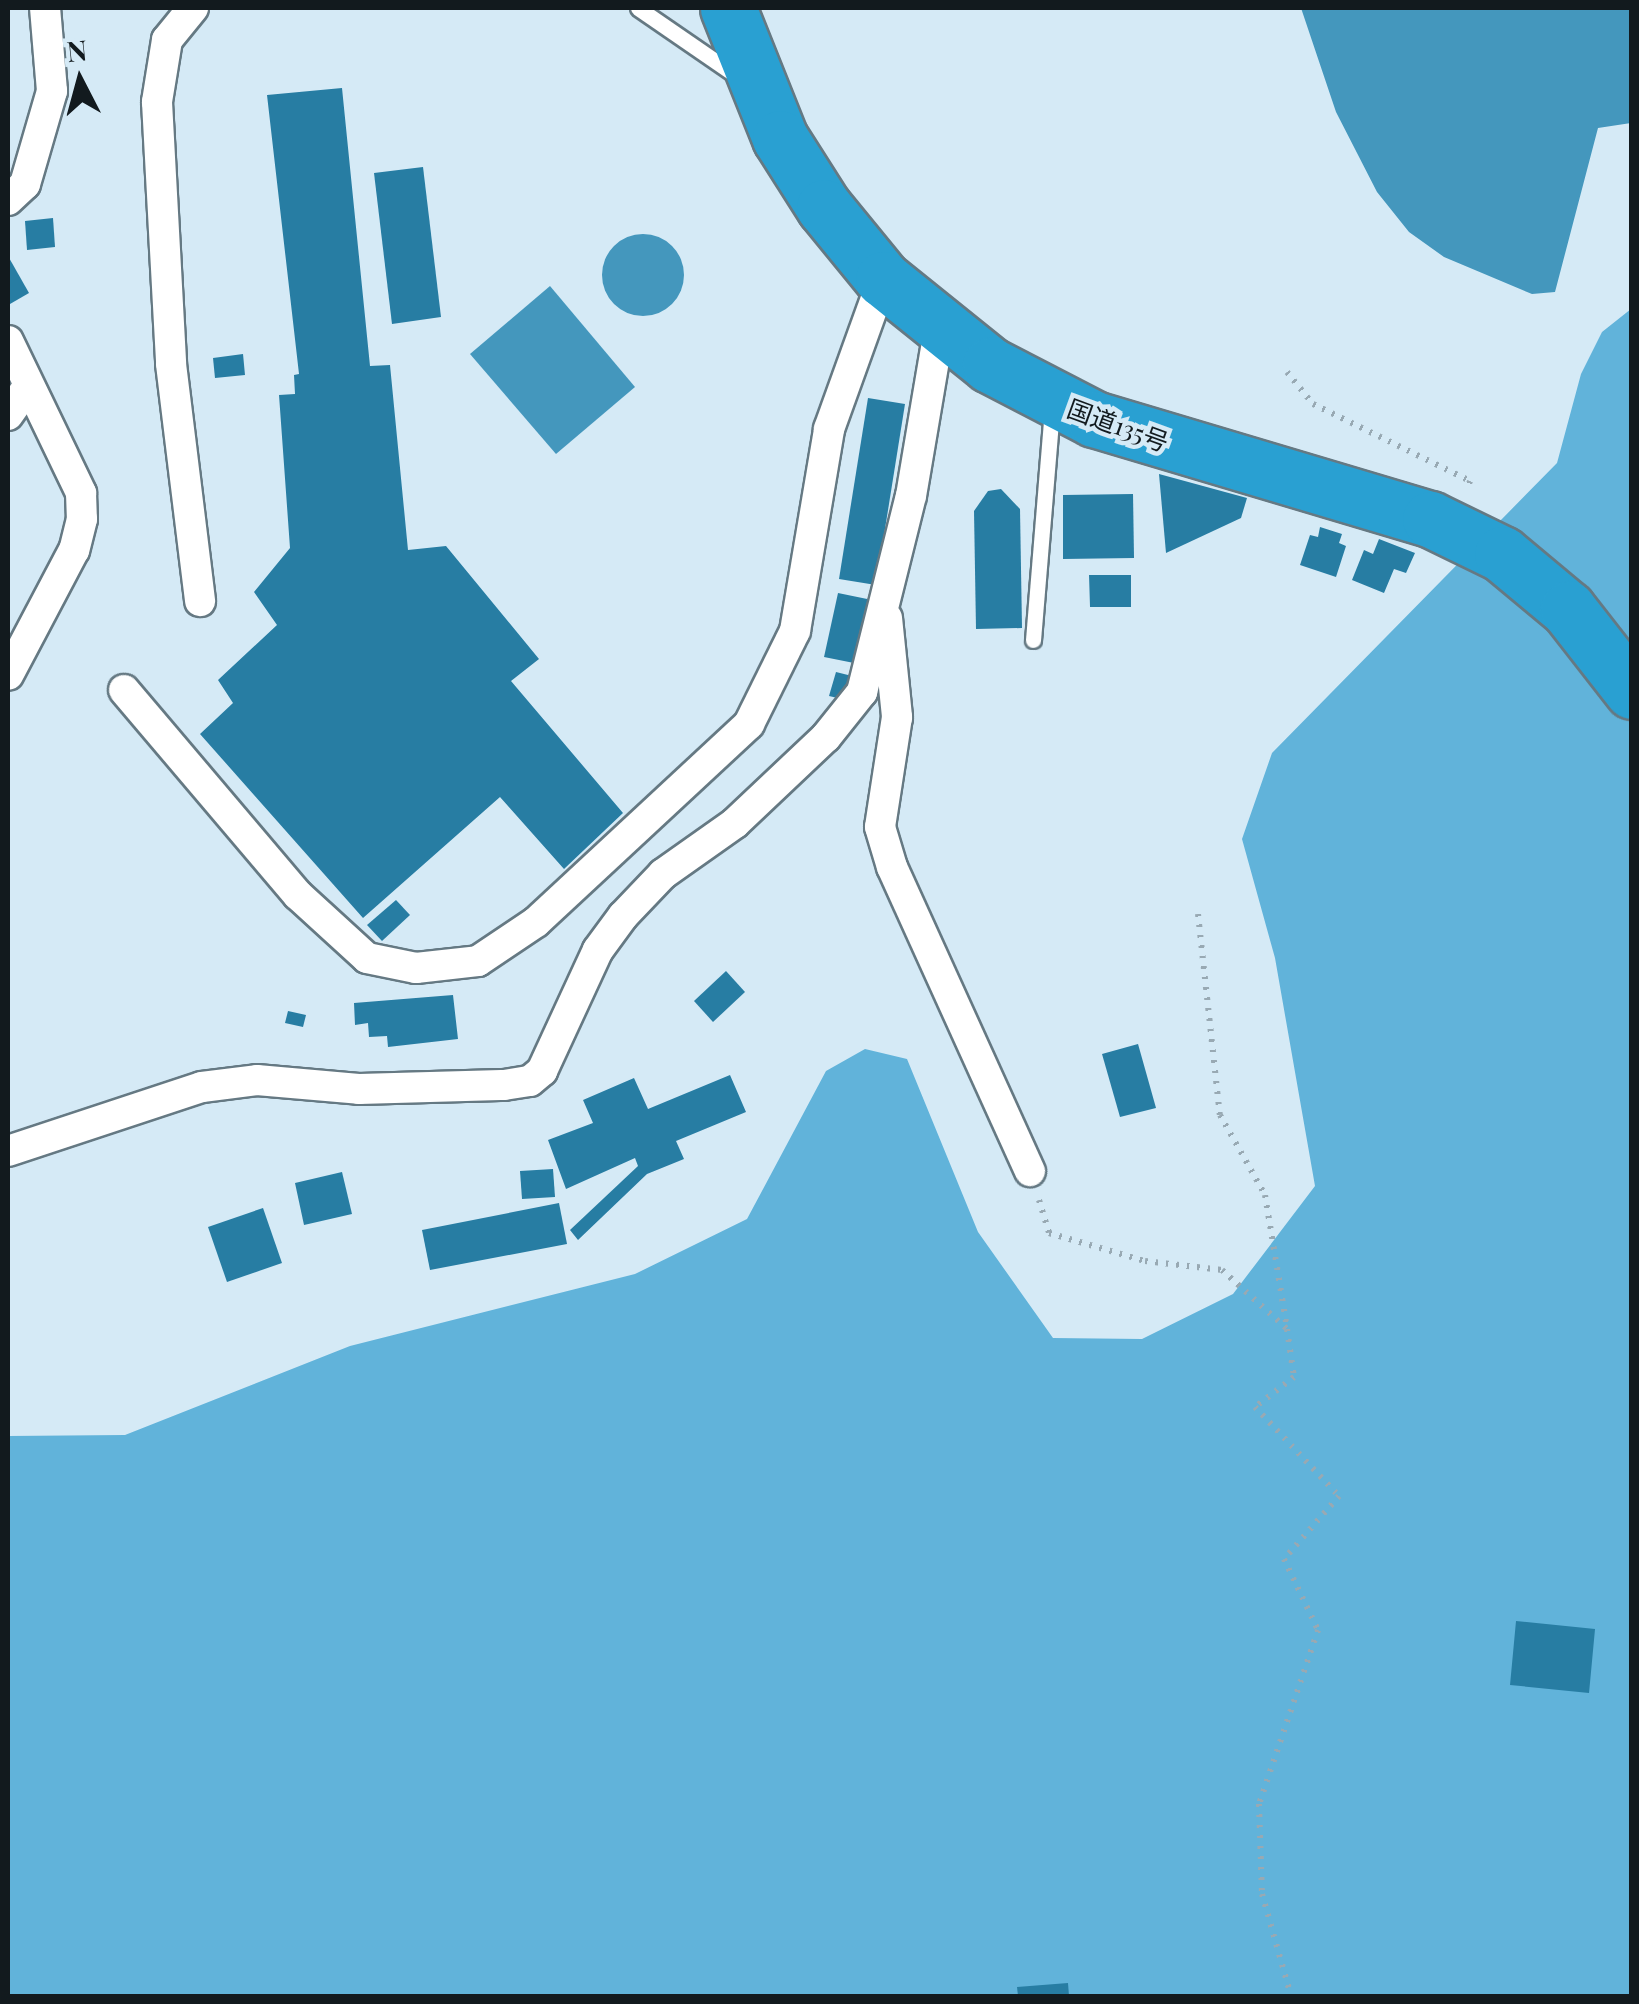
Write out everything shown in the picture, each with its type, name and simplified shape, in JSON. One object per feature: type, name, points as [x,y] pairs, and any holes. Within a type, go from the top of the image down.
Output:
[{"type":"highway","name":"国道135号","points":[[728,8],[758,89],[824,207],[883,280],[990,365],[1053,402],[1454,531],[1502,554],[1568,609],[1632,691]]},
{"type":"street","points":[[8,200],[25,184],[52,91],[45,8]]},
{"type":"street","points":[[193,8],[168,40],[157,102],[171,364],[200,601]]},
{"type":"street","points":[[124,690],[298,895],[366,958],[416,968],[478,962],[536,922],[702,771],[749,724],[767,694],[795,631],[829,428],[883,280]]},
{"type":"street","points":[[8,1151],[202,1087],[256,1080],[359,1089],[530,1082],[561,1039],[598,950],[623,916],[663,874],[736,822],[850,711],[862,692],[912,496],[940,325]]},
{"type":"street","points":[[8,341],[26,389],[74,474],[82,519],[74,550],[8,675]]},
{"type":"street","points":[[8,416],[26,389]]},
{"type":"street","points":[[885,607],[897,717],[880,826],[892,867],[1030,1170]]},
{"type":"lane","points":[[638,8],[758,89]]},
{"type":"lane","points":[[1033,640],[1053,402]]},
{"type":"path","points":[[1288,372],[1314,404],[1470,481],[1454,531]]},
{"type":"path","points":[[1198,914],[1220,1115],[1265,1195],[1294,1377],[1255,1408],[1339,1496],[1284,1559],[1318,1630],[1259,1804],[1262,1894],[1291,1996]]},
{"type":"path","points":[[1030,1170],[1048,1232],[1146,1261],[1222,1270],[1287,1330]]},
{"type":"shaded area","points":[[1301,8],[1631,8],[1631,123],[1598,128],[1555,292],[1532,294],[1444,257],[1409,232],[1377,192],[1336,112]]},
{"type":"shaded area","points":[[643,234],[659,237],[672,246],[681,259],[681,291],[672,304],[659,313],[643,316],[627,313],[614,304],[605,291],[602,275],[605,259],[614,246],[627,237]]},
{"type":"shaded area","points":[[550,286],[635,387],[556,454],[470,354]]},
{"type":"shaded area","points":[[1631,309],[1631,1996],[8,1996],[8,1436],[125,1435],[350,1346],[635,1274],[747,1219],[826,1071],[865,1049],[907,1059],[978,1232],[1053,1338],[1142,1339],[1233,1294],[1315,1186],[1275,958],[1242,839],[1272,753],[1557,463],[1581,374],[1602,332]]},
{"type":"building","points":[[342,88],[370,366],[390,365],[408,550],[446,546],[539,659],[511,681],[623,813],[564,869],[500,797],[363,918],[200,734],[233,703],[218,680],[277,625],[254,592],[290,548],[279,395],[295,394],[294,375],[299,374],[267,95]]},
{"type":"building","points":[[423,167],[441,317],[392,324],[374,173]]},
{"type":"building","points":[[53,218],[55,247],[27,250],[25,221]]},
{"type":"building","points":[[8,256],[29,293],[10,304],[8,300]]},
{"type":"building","points":[[243,354],[245,375],[215,378],[213,358]]},
{"type":"building","points":[[868,398],[905,404],[876,585],[839,579]]},
{"type":"building","points":[[1159,474],[1247,498],[1241,518],[1166,553]]},
{"type":"building","points":[[1001,489],[1020,509],[1022,628],[976,629],[974,511],[988,491]]},
{"type":"building","points":[[1133,494],[1134,558],[1063,559],[1063,495]]},
{"type":"building","points":[[1320,527],[1342,534],[1339,543],[1346,546],[1336,577],[1300,565],[1310,535],[1318,537]]},
{"type":"building","points":[[1379,539],[1415,553],[1406,573],[1394,569],[1384,593],[1352,580],[1364,550],[1373,554]]},
{"type":"building","points":[[1089,575],[1131,575],[1131,607],[1090,607]]},
{"type":"building","points":[[838,593],[872,600],[859,664],[824,657]]},
{"type":"building","points":[[836,672],[852,676],[846,700],[829,696]]},
{"type":"building","points":[[396,900],[410,915],[382,941],[367,925]]},
{"type":"building","points":[[726,971],[745,992],[713,1022],[694,1001]]},
{"type":"building","points":[[453,995],[458,1039],[388,1047],[387,1036],[369,1037],[368,1023],[355,1025],[354,1003]]},
{"type":"building","points":[[288,1011],[306,1015],[303,1027],[285,1023]]},
{"type":"building","points":[[1138,1044],[1156,1108],[1120,1117],[1102,1054]]},
{"type":"building","points":[[730,1075],[746,1112],[676,1141],[684,1159],[647,1174],[578,1240],[570,1230],[638,1166],[635,1158],[566,1189],[548,1140],[593,1123],[583,1100],[634,1078],[648,1109]]},
{"type":"building","points":[[553,1169],[555,1197],[522,1199],[520,1171]]},
{"type":"building","points":[[342,1172],[352,1214],[304,1225],[295,1183]]},
{"type":"building","points":[[559,1203],[567,1244],[430,1270],[422,1230]]},
{"type":"building","points":[[263,1208],[282,1263],[227,1282],[208,1227]]},
{"type":"building","points":[[1516,1621],[1595,1629],[1589,1693],[1510,1685]]},
{"type":"building","points":[[1068,1983],[1069,1996],[1018,1996],[1017,1987]]}]
